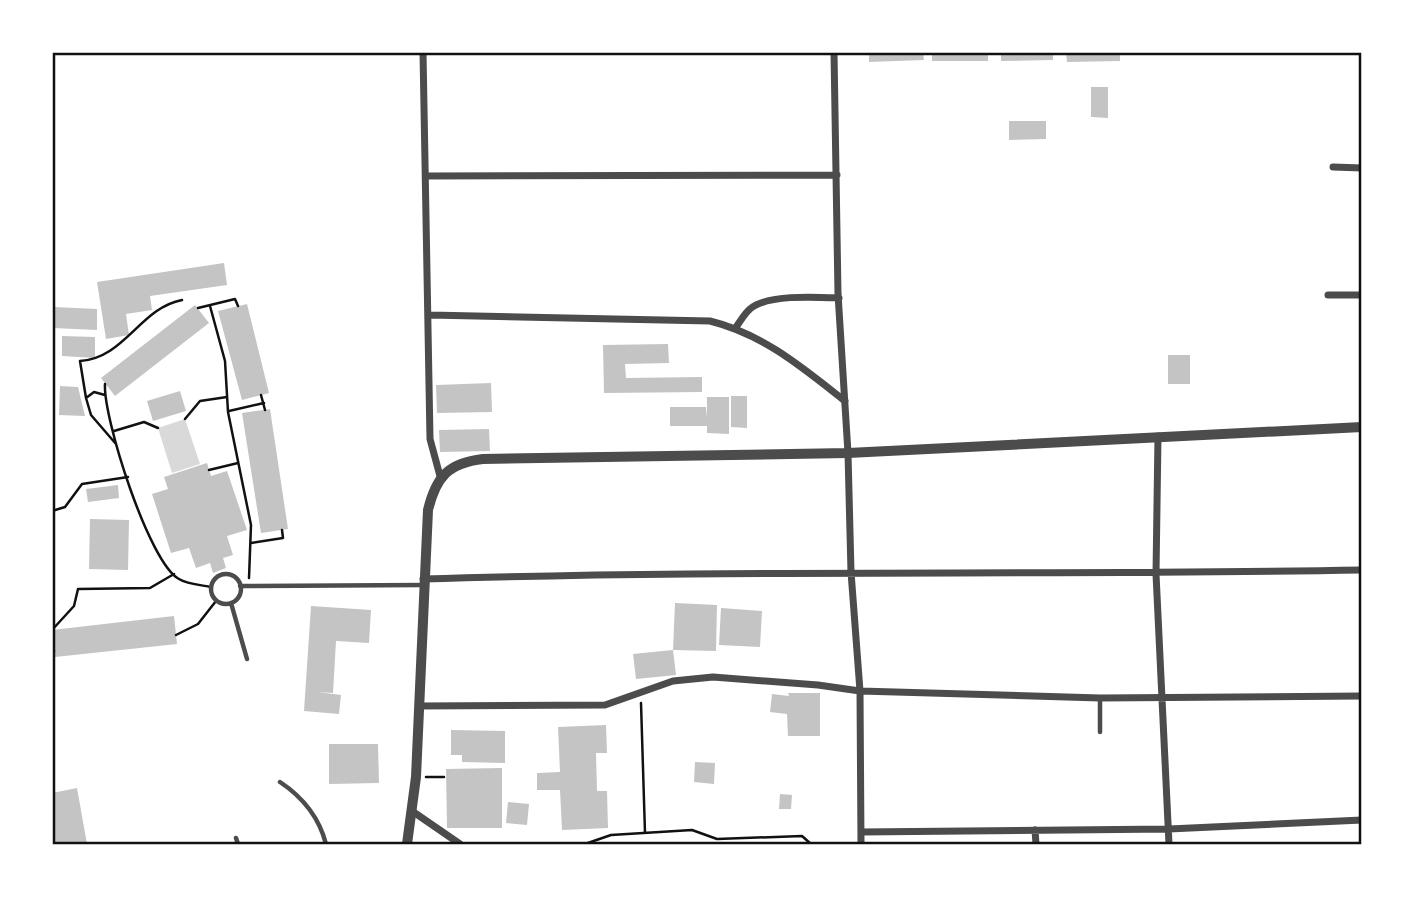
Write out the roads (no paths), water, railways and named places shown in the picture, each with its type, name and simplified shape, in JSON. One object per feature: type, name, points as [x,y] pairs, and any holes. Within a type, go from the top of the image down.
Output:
[{"type":"street","points":[[408,839],[416,778],[428,510],[440,476],[430,439],[430,315],[423,52]]},
{"type":"street","points":[[834,52],[839,299],[848,453],[851,572],[860,691],[861,845]]},
{"type":"street","points":[[1333,167],[1362,168]]},
{"type":"street","points":[[426,176],[837,175]]},
{"type":"street","points":[[1328,295],[1362,295]]},
{"type":"street","points":[[736,327],[751,308],[759,304],[811,296],[839,299]]},
{"type":"street","points":[[430,315],[710,321],[736,327],[797,363],[845,401]]},
{"type":"street","points":[[440,476],[459,463],[483,459],[848,453],[1362,427]]},
{"type":"street","points":[[1158,436],[1156,574],[1169,845]]},
{"type":"street","points":[[423,582],[851,572],[1156,574],[1362,570]]},
{"type":"street","points":[[419,706],[605,705],[673,681],[713,677],[860,691],[1100,698],[1362,696]]},
{"type":"street","points":[[412,811],[460,845]]},
{"type":"street","points":[[861,832],[1170,829],[1362,820]]},
{"type":"street","points":[[1035,830],[1036,845]]},
{"type":"lane","points":[[225,574],[235,577],[240,586],[239,596],[231,603],[216,601],[211,587],[215,578],[225,574]]},
{"type":"lane","points":[[240,586],[423,582]]},
{"type":"lane","points":[[231,603],[247,659]]},
{"type":"lane","points":[[1100,698],[1100,732]]},
{"type":"lane","points":[[280,782],[296,792],[310,808],[319,822],[326,845]]},
{"type":"lane","points":[[236,838],[238,845]]}]
